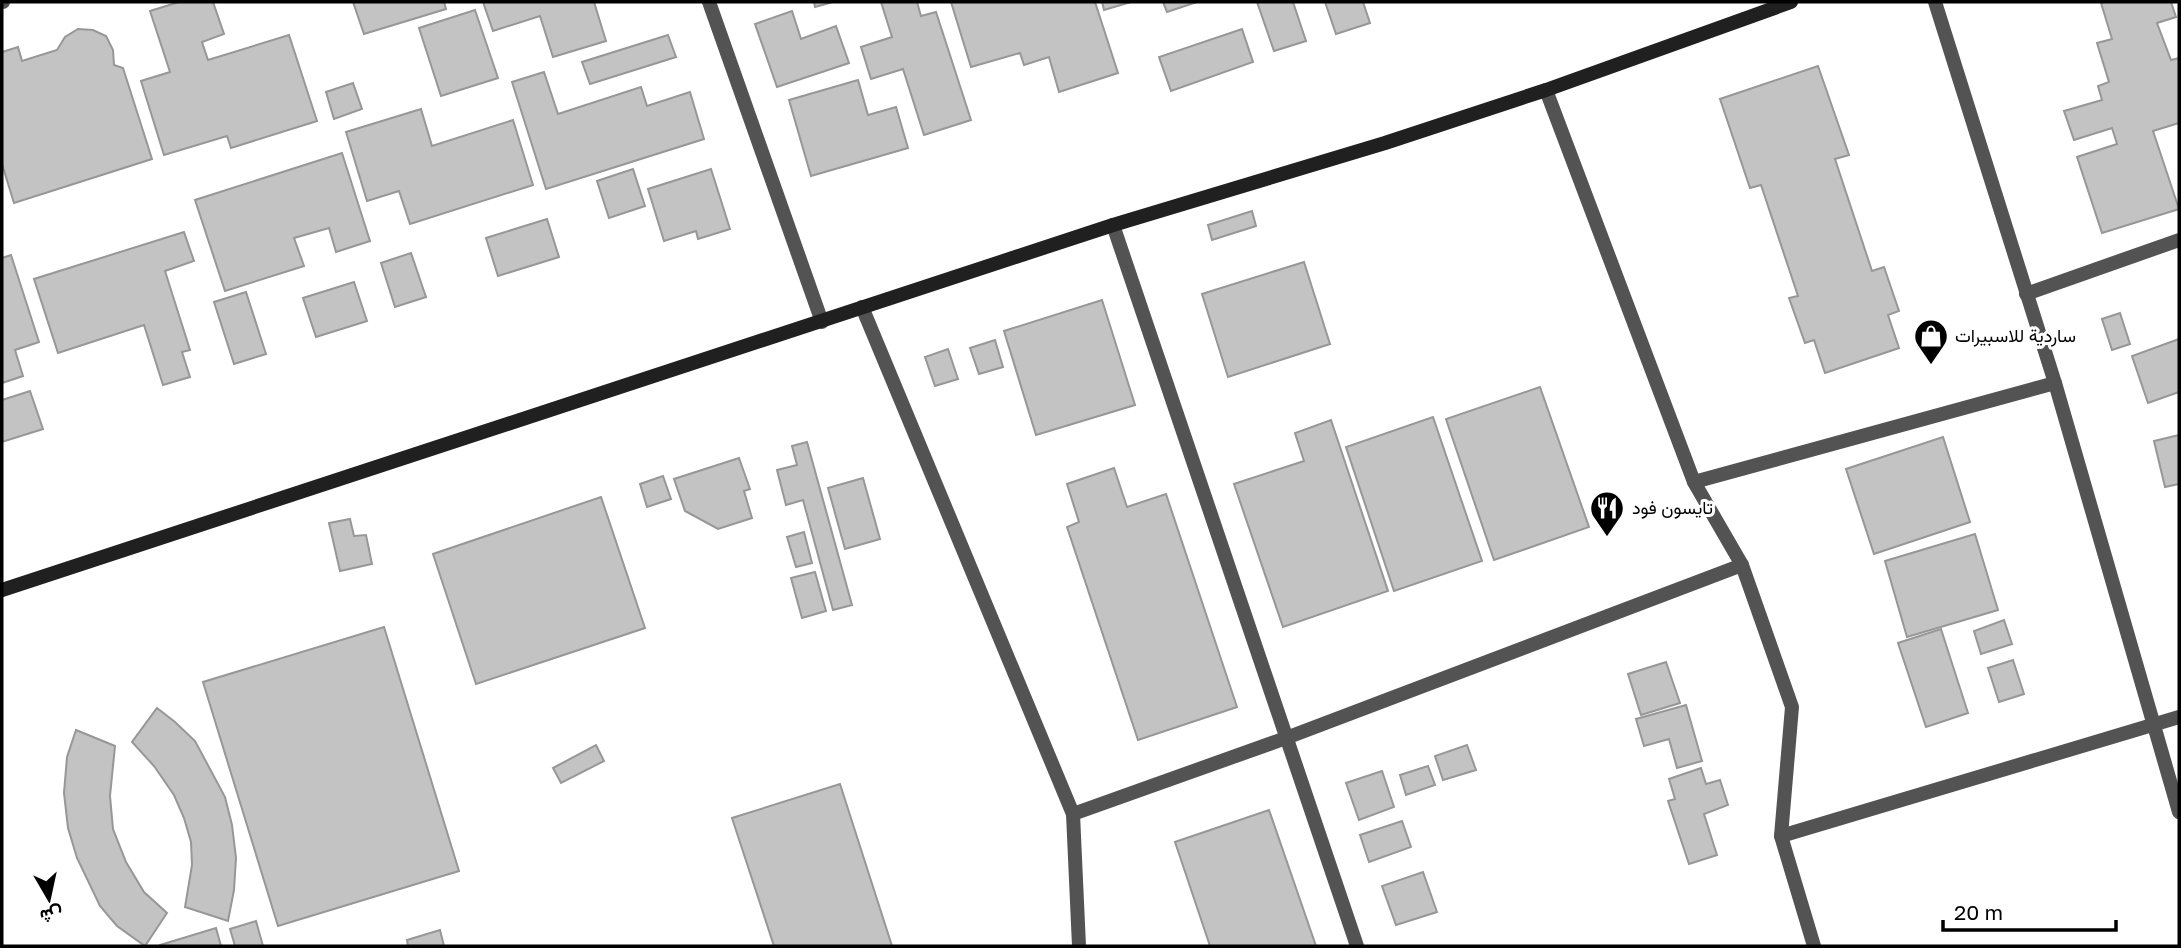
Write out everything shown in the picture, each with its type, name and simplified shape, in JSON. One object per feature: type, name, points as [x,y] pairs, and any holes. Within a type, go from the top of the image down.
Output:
[{"type":"street","points":[[709,2],[822,322]]},
{"type":"street","points":[[2,590],[1113,225],[1385,143],[1546,90],[1791,2]]},
{"type":"street","points":[[1935,2],[2055,383],[2179,812]]},
{"type":"street","points":[[1546,90],[1694,482],[1742,565],[1792,707],[1782,836],[1814,946]]},
{"type":"street","points":[[1113,225],[1357,946]]},
{"type":"street","points":[[2026,294],[2179,240]]},
{"type":"street","points":[[862,307],[1073,814],[1079,946]]},
{"type":"street","points":[[1694,482],[2055,383]]},
{"type":"street","points":[[1073,814],[1286,738],[1742,565]]},
{"type":"street","points":[[1782,836],[2179,717]]},
{"type":"building","points":[[179,2],[213,2],[224,34],[202,42],[208,60],[289,35],[317,121],[231,148],[227,136],[164,155],[141,81],[170,72],[150,11]]},
{"type":"building","points":[[353,2],[444,2],[446,9],[364,34]]},
{"type":"building","points":[[483,2],[594,2],[606,41],[553,57],[540,16],[493,31]]},
{"type":"building","points":[[814,2],[833,2],[815,7]]},
{"type":"building","points":[[881,2],[917,2],[921,16],[936,12],[971,120],[924,135],[903,69],[871,79],[861,47],[892,37]]},
{"type":"building","points":[[951,2],[1095,2],[1118,73],[1059,92],[1049,57],[1024,65],[1020,53],[971,67]]},
{"type":"building","points":[[1102,2],[1131,2],[1104,10]]},
{"type":"building","points":[[1163,2],[1197,2],[1167,12]]},
{"type":"building","points":[[1257,2],[1293,2],[1306,41],[1274,51]]},
{"type":"building","points":[[1325,2],[1363,2],[1370,23],[1336,34]]},
{"type":"building","points":[[2171,2],[2176,17],[2157,23],[2171,60],[2179,58],[2179,123],[2153,131],[2179,209],[2102,233],[2077,157],[2117,144],[2112,128],[2074,140],[2064,111],[2102,100],[2098,86],[2109,82],[2097,43],[2112,39],[2101,3]]},
{"type":"building","points":[[475,10],[498,78],[441,96],[419,28]]},
{"type":"building","points":[[792,11],[801,39],[836,26],[849,63],[777,87],[755,24]]},
{"type":"building","points":[[78,29],[93,30],[106,36],[113,50],[114,65],[123,68],[152,159],[14,203],[2,164],[2,52],[18,47],[22,61],[57,50],[65,37]]},
{"type":"building","points":[[1242,29],[1253,62],[1171,91],[1159,57]]},
{"type":"building","points":[[668,35],[676,57],[590,84],[582,62]]},
{"type":"building","points":[[1818,66],[1849,155],[1835,159],[1872,271],[1884,267],[1899,311],[1888,315],[1899,348],[1825,373],[1814,340],[1805,343],[1789,298],[1798,296],[1761,185],[1750,188],[1720,99]]},
{"type":"building","points":[[544,72],[558,114],[641,87],[647,106],[690,92],[704,139],[546,189],[512,82]]},
{"type":"building","points":[[858,80],[868,115],[896,107],[908,148],[811,176],[789,100]]},
{"type":"building","points":[[353,83],[362,109],[334,119],[326,92]]},
{"type":"building","points":[[421,109],[432,146],[513,120],[533,185],[410,224],[399,191],[367,201],[346,132]]},
{"type":"building","points":[[342,153],[370,241],[336,252],[329,228],[294,238],[304,266],[225,291],[195,200]]},
{"type":"building","points":[[633,169],[645,206],[609,218],[597,181]]},
{"type":"building","points":[[711,169],[730,229],[698,239],[696,231],[664,241],[648,189]]},
{"type":"building","points":[[1252,211],[1256,226],[1212,240],[1208,225]]},
{"type":"building","points":[[547,219],[559,257],[498,276],[486,238]]},
{"type":"building","points":[[184,232],[194,261],[165,271],[190,350],[182,352],[190,377],[163,385],[144,325],[58,353],[34,279]]},
{"type":"building","points":[[411,253],[426,297],[395,307],[381,263]]},
{"type":"building","points":[[11,255],[39,342],[15,350],[23,376],[2,383],[2,258]]},
{"type":"building","points":[[1304,262],[1330,344],[1228,377],[1202,294]]},
{"type":"building","points":[[354,282],[367,321],[316,337],[303,298]]},
{"type":"building","points":[[246,292],[266,354],[234,364],[214,302]]},
{"type":"building","points":[[1102,300],[1135,405],[1036,435],[1004,331]]},
{"type":"building","points":[[2120,313],[2130,344],[2112,350],[2102,319]]},
{"type":"building","points":[[2179,339],[2179,392],[2148,403],[2132,356]]},
{"type":"building","points":[[995,340],[1003,367],[979,374],[970,348]]},
{"type":"building","points":[[948,349],[958,379],[935,386],[925,357]]},
{"type":"building","points":[[1540,387],[1589,527],[1494,560],[1446,419]]},
{"type":"building","points":[[30,391],[43,429],[2,442],[2,400]]},
{"type":"building","points":[[1433,417],[1482,561],[1394,591],[1346,447]]},
{"type":"building","points":[[1331,420],[1388,591],[1283,627],[1234,484],[1304,461],[1295,433]]},
{"type":"building","points":[[2179,435],[2179,484],[2165,487],[2154,441]]},
{"type":"building","points":[[1943,437],[1970,522],[1874,554],[1846,469]]},
{"type":"building","points":[[807,442],[852,605],[833,610],[803,500],[786,505],[777,470],[797,465],[792,446]]},
{"type":"building","points":[[739,458],[750,489],[744,491],[752,518],[718,529],[685,511],[674,479]]},
{"type":"building","points":[[1114,468],[1127,507],[1166,494],[1237,707],[1138,740],[1067,527],[1079,522],[1067,484]]},
{"type":"building","points":[[663,476],[671,499],[647,507],[640,484]]},
{"type":"building","points":[[863,478],[880,539],[845,549],[828,488]]},
{"type":"building","points":[[601,497],[645,628],[476,684],[433,554]]},
{"type":"building","points":[[350,519],[354,536],[366,535],[372,564],[340,571],[329,523]]},
{"type":"building","points":[[804,532],[812,563],[796,567],[787,537]]},
{"type":"building","points":[[1975,534],[1998,610],[1907,637],[1885,561]]},
{"type":"building","points":[[815,572],[826,611],[802,618],[791,578]]},
{"type":"building","points":[[2004,620],[2012,644],[1981,654],[1974,631]]},
{"type":"building","points":[[384,627],[459,871],[278,926],[203,682]]},
{"type":"building","points":[[1941,629],[1968,713],[1926,727],[1898,643]]},
{"type":"building","points":[[2013,660],[2024,694],[1999,702],[1988,668]]},
{"type":"building","points":[[1666,662],[1680,703],[1641,715],[1628,674]]},
{"type":"building","points":[[1686,705],[1702,761],[1677,768],[1669,739],[1644,746],[1636,719]]},
{"type":"building","points":[[157,708],[195,741],[225,797],[236,858],[228,921],[185,907],[192,865],[191,842],[184,818],[174,795],[154,766],[132,742]]},
{"type":"building","points":[[76,730],[115,746],[110,796],[113,829],[126,862],[144,892],[167,913],[145,946],[117,926],[100,906],[77,858],[68,828],[64,793],[67,757]]},
{"type":"building","points":[[596,745],[604,761],[561,783],[553,768]]},
{"type":"building","points":[[1467,745],[1476,770],[1443,780],[1435,756]]},
{"type":"building","points":[[1428,766],[1435,785],[1406,795],[1400,775]]},
{"type":"building","points":[[1701,768],[1706,784],[1720,780],[1728,805],[1704,814],[1717,855],[1689,864],[1668,801],[1675,799],[1669,779]]},
{"type":"building","points":[[1382,771],[1394,807],[1359,820],[1346,783]]},
{"type":"building","points":[[840,784],[892,946],[774,946],[732,818]]},
{"type":"building","points":[[1269,810],[1316,946],[1210,946],[1175,842]]},
{"type":"building","points":[[1402,821],[1411,847],[1369,862],[1360,835]]},
{"type":"building","points":[[1423,872],[1437,912],[1396,925],[1382,886]]},
{"type":"building","points":[[256,921],[263,946],[235,946],[230,929]]},
{"type":"building","points":[[216,928],[221,946],[160,946],[160,945]]},
{"type":"building","points":[[440,930],[444,946],[408,946],[407,940]]},
{"type":"place","name":"ساردية للاسبيرات","points":[[1931,366]]},
{"type":"place","name":"تايسون فود","points":[[1607,538]]}]
